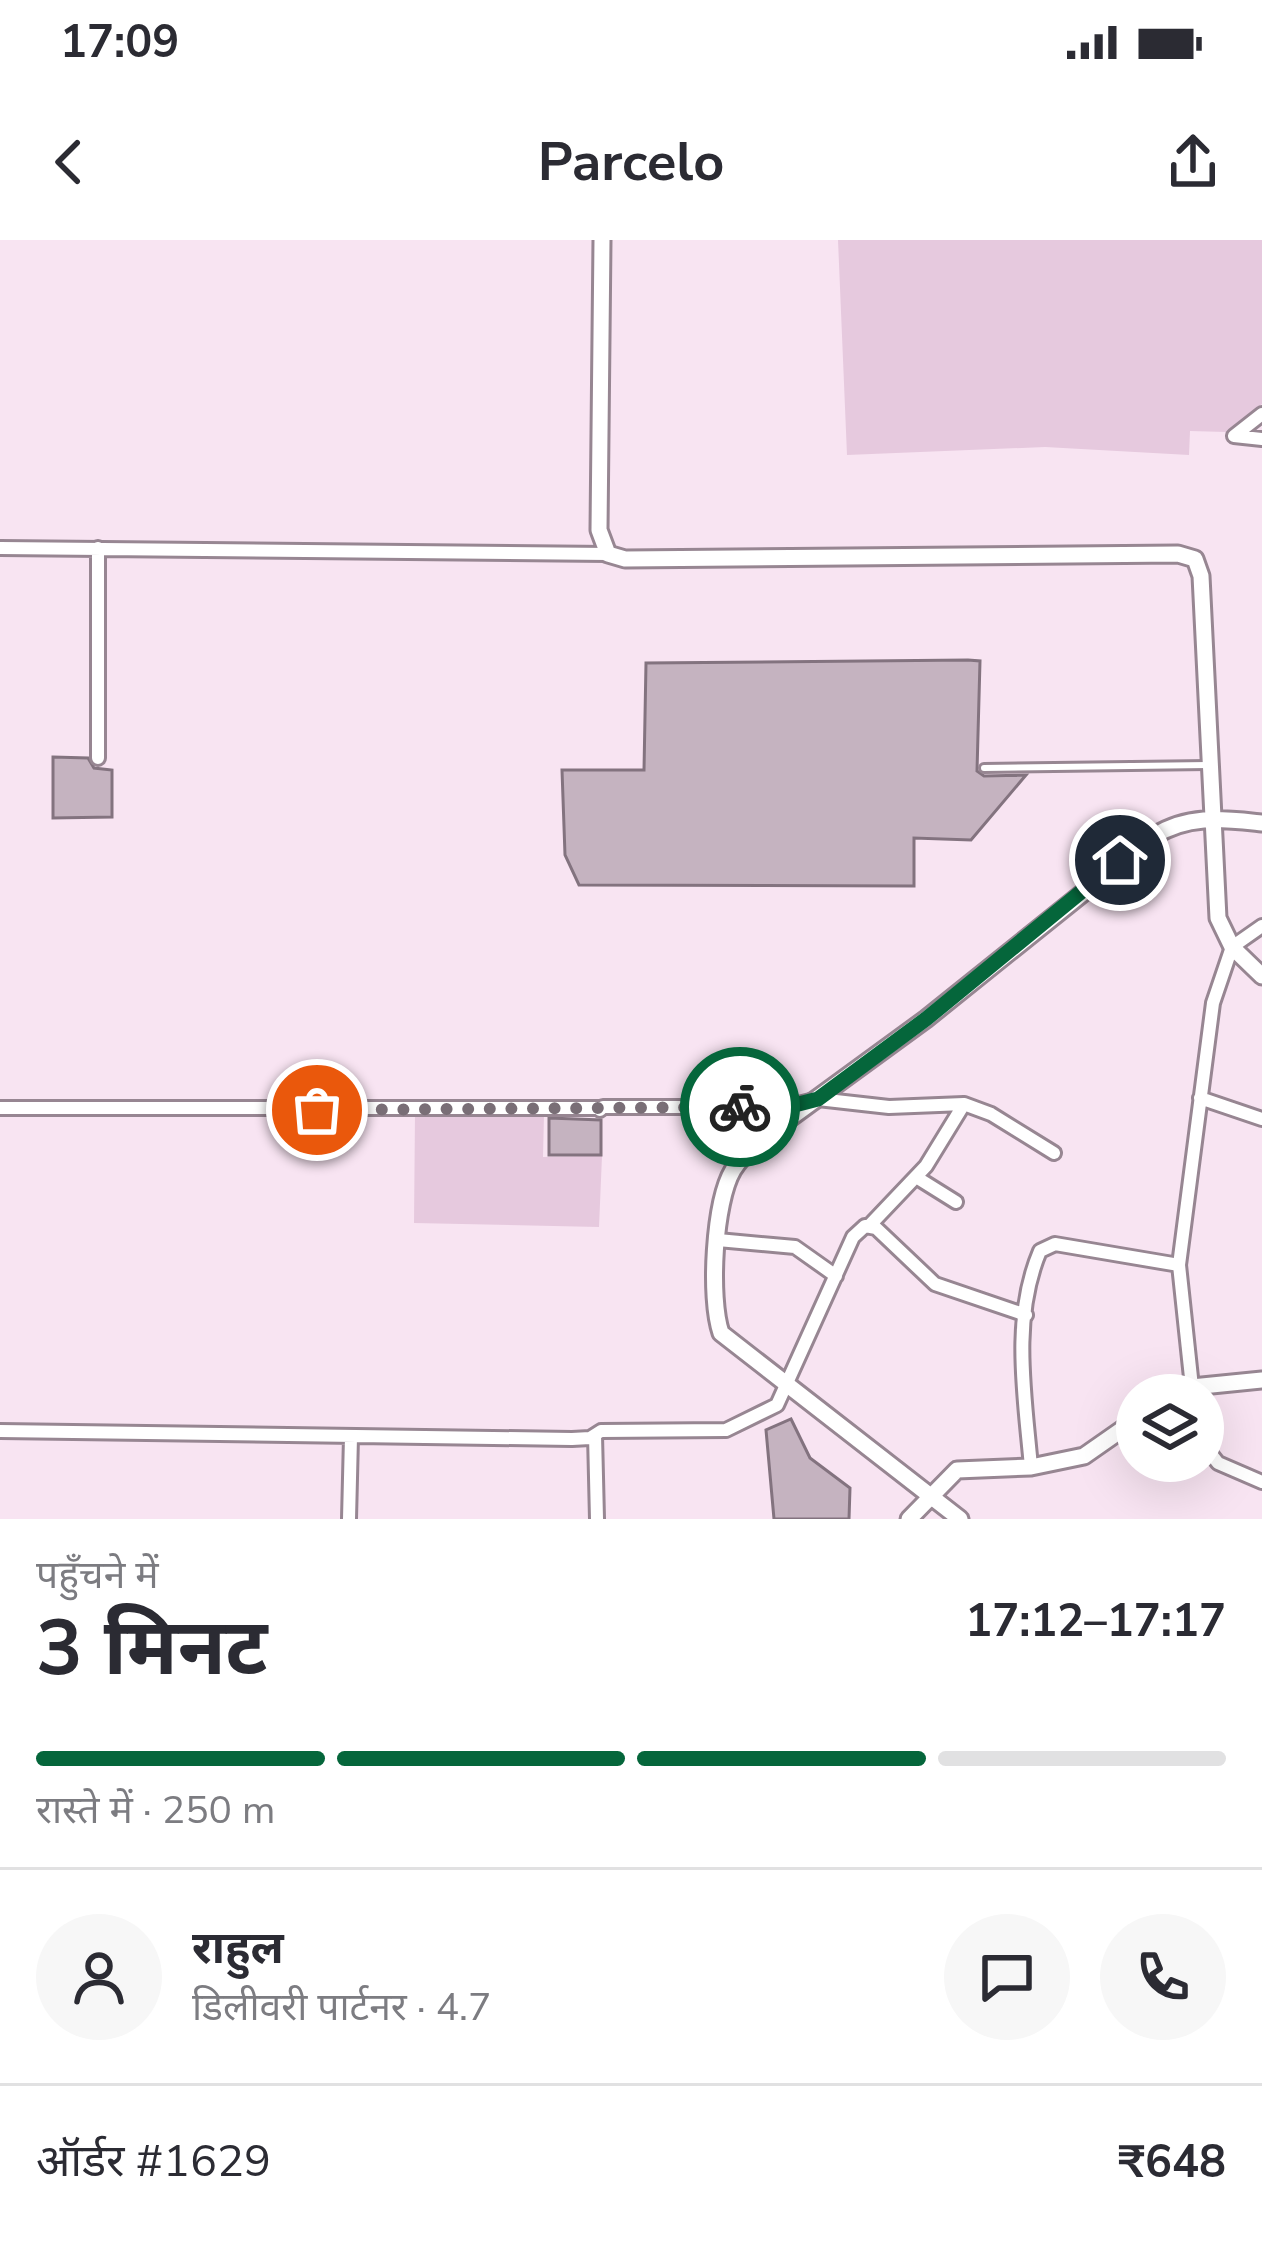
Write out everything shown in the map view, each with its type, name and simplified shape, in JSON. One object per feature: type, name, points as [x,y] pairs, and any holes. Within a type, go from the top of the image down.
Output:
[{"type":"street","points":[[602,240],[599,530],[608,554]]},
{"type":"street","points":[[1262,413],[1234,436],[1262,440]]},
{"type":"street","points":[[0,548],[608,554],[625,559],[1178,554],[1195,560],[1201,576],[1217,918],[1232,946],[1262,976]]},
{"type":"street","points":[[98,548],[98,758]]},
{"type":"street","points":[[960,1519],[721,1333],[718,1240],[722,1201],[734,1168],[747,1152],[926,1019],[1154,836],[1182,822],[1211,818],[1262,823]]},
{"type":"street","points":[[1191,1374],[1179,1265],[1213,1003],[1232,946],[1262,926]]},
{"type":"street","points":[[1200,1098],[1262,1120]]},
{"type":"street","points":[[0,1108],[600,1111],[787,1107],[818,1099],[889,1107],[964,1104],[991,1114],[1054,1153]]},
{"type":"street","points":[[0,1431],[331,1433],[351,1437],[726,1430],[777,1405],[853,1237],[916,1177],[944,1142],[964,1104]]},
{"type":"street","points":[[916,1177],[956,1202]]},
{"type":"street","points":[[869,1226],[935,1284],[1026,1315]]},
{"type":"street","points":[[718,1240],[795,1246],[836,1276]]},
{"type":"street","points":[[1031,1467],[1022,1386],[1026,1315],[1036,1260],[1050,1244],[1179,1265]]},
{"type":"street","points":[[1224,1384],[1262,1380]]},
{"type":"street","points":[[909,1519],[957,1470],[1031,1467],[1084,1456],[1116,1434]]},
{"type":"street","points":[[595,1436],[597,1519]]},
{"type":"street","points":[[349,1519],[351,1437]]},
{"type":"street","points":[[1224,1466],[1262,1482]]},
{"type":"lane","points":[[984,768],[1209,765]]},
{"type":"shaded area","points":[[838,240],[1262,240],[1262,404],[1226,432],[1190,431],[1189,455],[1045,447],[847,455]]},
{"type":"shaded area","points":[[415,1114],[544,1114],[543,1157],[602,1156],[599,1227],[414,1223]]},
{"type":"building","points":[[980,661],[977,771],[984,776],[1026,775],[971,840],[914,838],[914,886],[579,885],[565,855],[562,770],[644,770],[646,663]]},
{"type":"building","points":[[53,757],[88,758],[94,768],[112,770],[112,817],[53,818]]},
{"type":"building","points":[[549,1118],[601,1120],[601,1155],[549,1155]]},
{"type":"building","points":[[791,1419],[810,1458],[850,1488],[849,1519],[774,1519],[766,1430]]},
{"type":"way so far","points":[[317,1110],[740,1107]]},
{"type":"route","points":[[740,1107],[787,1107],[818,1099],[926,1019],[1120,860]]}]
